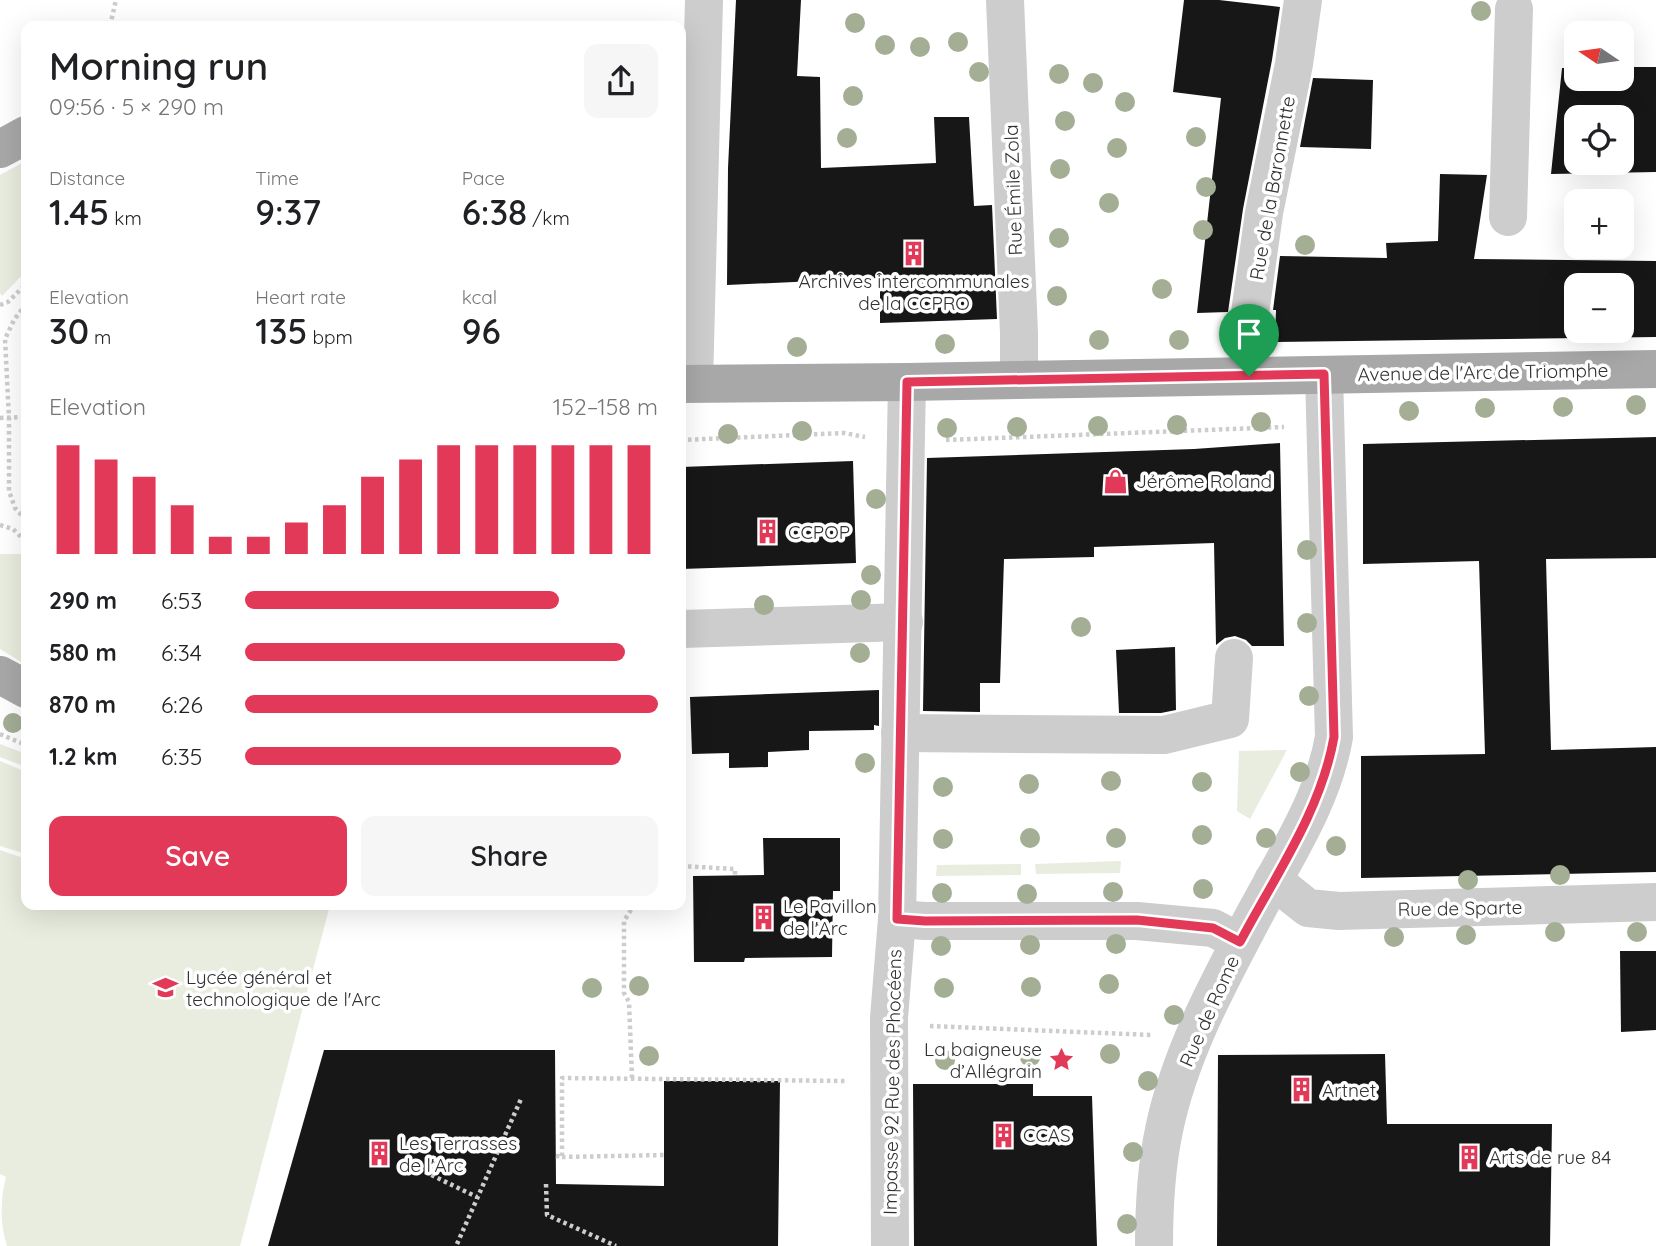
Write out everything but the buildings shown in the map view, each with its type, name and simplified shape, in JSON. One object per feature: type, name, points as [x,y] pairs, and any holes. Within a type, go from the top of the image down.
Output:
[{"type":"main road","points":[[0,149],[21,138]]},
{"type":"main road","name":"Avenue de l'Arc de Triomphe","points":[[688,383],[907,382],[1656,369]]},
{"type":"main road","points":[[0,676],[21,687]]},
{"type":"street","points":[[688,383],[704,0]]},
{"type":"street","name":"Rue Émile Zola","points":[[1005,0],[1019,380]]},
{"type":"street","name":"Rue de la Baronnette","points":[[1249,376],[1250,313],[1264,213],[1282,132],[1303,0]]},
{"type":"street","points":[[1508,216],[1514,9]]},
{"type":"street","name":"Rue de Rome","points":[[1154,1246],[1154,1195],[1164,1129],[1185,1058],[1205,1010],[1314,804],[1329,762],[1334,737],[1324,374]]},
{"type":"street","name":"Impasse 92 Rue des Phocéens","points":[[890,1246],[889,1018],[897,919],[907,382]]},
{"type":"street","points":[[686,629],[904,622]]},
{"type":"street","points":[[900,733],[1164,735],[1230,719],[1234,658]]},
{"type":"street","name":"Rue de Sparte","points":[[1273,880],[1308,908],[1339,911],[1656,902]]},
{"type":"street","points":[[897,919],[1137,920],[1213,928],[1240,942]]},
{"type":"path","points":[[111,21],[116,0]]},
{"type":"path","points":[[0,305],[8,302],[21,289]]},
{"type":"path","points":[[21,311],[5,339],[9,491],[15,508],[21,515]]},
{"type":"path","points":[[0,418],[21,417]]},
{"type":"path","points":[[943,440],[1290,427]]},
{"type":"path","points":[[686,440],[844,433],[867,437]]},
{"type":"path","points":[[0,525],[13,529],[21,537]]},
{"type":"path","points":[[0,734],[21,743]]},
{"type":"path","points":[[686,866],[735,869],[735,876]]},
{"type":"path","points":[[631,910],[624,921],[624,993],[629,1002],[632,1077]]},
{"type":"path","points":[[923,1026],[1156,1035]]},
{"type":"path","points":[[664,1155],[559,1157],[562,1078],[853,1081]]},
{"type":"path","points":[[457,1244],[521,1099]]},
{"type":"path","points":[[425,1172],[477,1196]]},
{"type":"path","points":[[546,1184],[547,1215],[616,1246]]},
{"type":"shaded area","points":[[21,164],[21,276],[2,296],[0,293],[0,175]]},
{"type":"shaded area","points":[[0,554],[21,554],[21,662],[0,649]]},
{"type":"shaded area","points":[[0,744],[21,752],[21,765],[0,757]]},
{"type":"shaded area","points":[[1287,750],[1250,819],[1237,811],[1239,751]]},
{"type":"shaded area","points":[[0,761],[21,770],[21,852],[0,846]]},
{"type":"shaded area","name":"Lycée général et technologique de l'Arc","points":[[0,850],[21,857],[21,910],[329,910],[240,1246],[7,1246],[2,1212],[6,1177],[0,1174]]},
{"type":"shaded area","points":[[1121,861],[1120,873],[1036,874],[1035,864]]},
{"type":"shaded area","points":[[1021,864],[1021,875],[936,876],[937,865]]},
{"type":"place","name":"Archives intercommunales de la CCPRO","points":[[914,253]]},
{"type":"place","name":"Jérôme Roland","points":[[1116,481]]},
{"type":"place","name":"CCPOP","points":[[768,532]]},
{"type":"place","name":"Le Pavillon de l'Arc","points":[[763,917]]},
{"type":"place","name":"Lycée général et technologique de l'Arc","points":[[166,988]]},
{"type":"place","name":"La baigneuse d’Allégrain","points":[[1062,1060]]},
{"type":"place","name":"Artnet","points":[[1302,1090]]},
{"type":"place","name":"CCAS","points":[[1003,1135]]},
{"type":"place","name":"Les Terrasses de l'Arc","points":[[379,1154]]},
{"type":"place","name":"Arts de rue 84","points":[[1469,1157]]},
{"type":"route","points":[[1324,374],[1334,737],[1329,762],[1314,804],[1240,942],[1213,928],[1137,920],[897,919],[907,382],[1249,376],[1324,374]]}]
